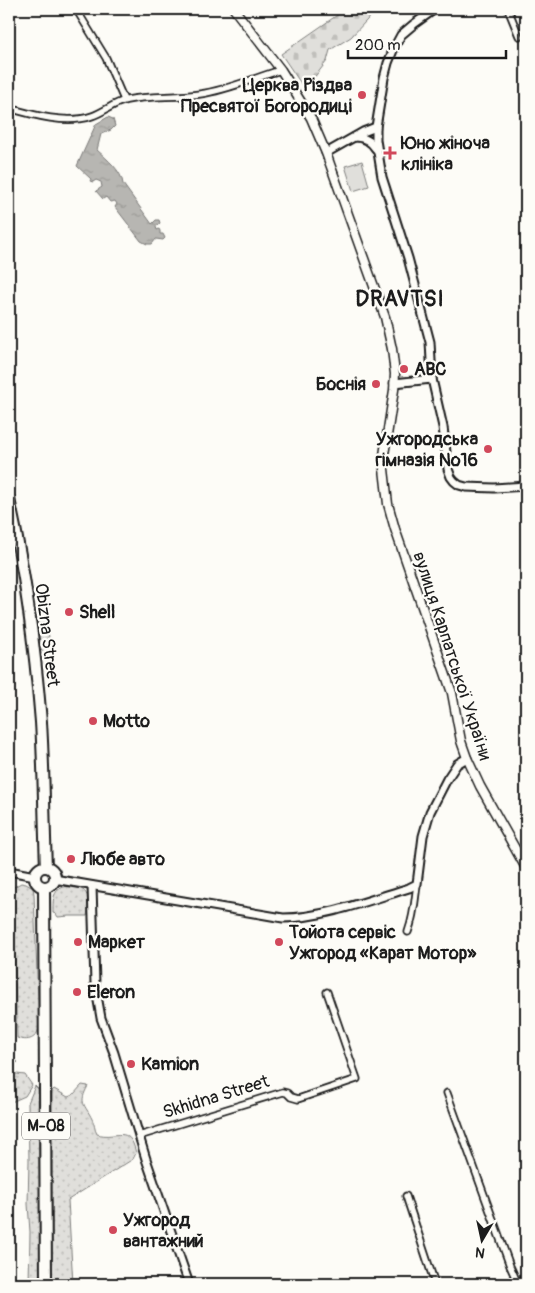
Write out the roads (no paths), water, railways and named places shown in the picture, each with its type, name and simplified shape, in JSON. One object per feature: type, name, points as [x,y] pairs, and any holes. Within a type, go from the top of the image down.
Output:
[{"type":"highway","name":"Obizna Street","points":[[9,499],[20,549],[35,662],[42,749],[46,867]]},
{"type":"highway","points":[[46,867],[54,872],[54,879],[51,885],[44,887],[38,885],[35,876],[37,870],[46,867]]},
{"type":"highway","name":"М-08","points":[[44,887],[46,1284]]},
{"type":"main road","name":"вулиця Карпатської України","points":[[234,9],[281,70],[311,118],[326,153],[385,317],[395,374],[384,462],[388,504],[400,546],[452,693],[461,741],[468,762],[526,868]]},
{"type":"street","points":[[76,9],[106,58],[124,100]]},
{"type":"street","points":[[435,9],[401,36],[394,48],[384,78],[376,126],[382,177],[405,250],[430,342],[432,379],[443,427],[448,469],[454,481],[466,487],[526,486]]},
{"type":"street","points":[[508,9],[520,36]]},
{"type":"street","points":[[9,108],[49,117],[71,120],[80,119],[92,116],[124,100],[200,94],[224,89],[281,70]]},
{"type":"street","points":[[326,153],[376,126]]},
{"type":"street","points":[[354,137],[366,139],[378,151]]},
{"type":"street","points":[[394,383],[432,379]]},
{"type":"street","points":[[408,932],[415,911],[414,904],[423,836],[430,812],[457,764],[468,762]]},
{"type":"street","points":[[9,872],[35,876]]},
{"type":"street","points":[[54,879],[270,916],[298,918],[328,912],[410,888],[417,884]]},
{"type":"street","points":[[92,886],[94,984],[101,1018],[189,1284]]},
{"type":"street","name":"Skhidna Street","points":[[139,1136],[283,1092],[298,1099],[357,1079],[327,992]]},
{"type":"street","points":[[448,1093],[518,1284]]},
{"type":"street","points":[[406,1196],[435,1284]]},
{"type":"water","points":[[108,117],[113,119],[115,126],[101,134],[97,150],[120,174],[123,184],[152,224],[159,220],[160,223],[156,227],[157,230],[159,229],[160,234],[163,234],[165,238],[163,240],[156,239],[152,244],[141,241],[115,207],[117,204],[115,201],[110,202],[106,197],[103,199],[96,191],[102,187],[101,182],[96,180],[90,181],[91,179],[77,166],[96,124]]},
{"type":"waterway","points":[[9,1064],[17,1062]]},
{"type":"place","name":"Церква Різдва Пресвятої Богородиці","points":[[362,95]]},
{"type":"place","name":"Юно жіноча клініка","points":[[390,153]]},
{"type":"place","name":"ABC","points":[[404,369]]},
{"type":"place","name":"Боснія","points":[[376,384]]},
{"type":"place","name":"Ужгородська гімназія №16","points":[[488,449]]},
{"type":"place","name":"Shell","points":[[69,612]]},
{"type":"place","name":"Motto","points":[[93,721]]},
{"type":"place","name":"Любе авто","points":[[71,859]]},
{"type":"place","name":"Маркет","points":[[78,942]]},
{"type":"place","name":"Тойота сервіс Ужгород «Карат Мотор»","points":[[279,942]]},
{"type":"place","name":"Eleron","points":[[77,992]]},
{"type":"place","name":"Kamion","points":[[131,1064]]},
{"type":"place","name":"Ужгород вантажний","points":[[113,1230]]},
{"type":"district","name":"DRAVTSI","points":[[400,299]]}]
